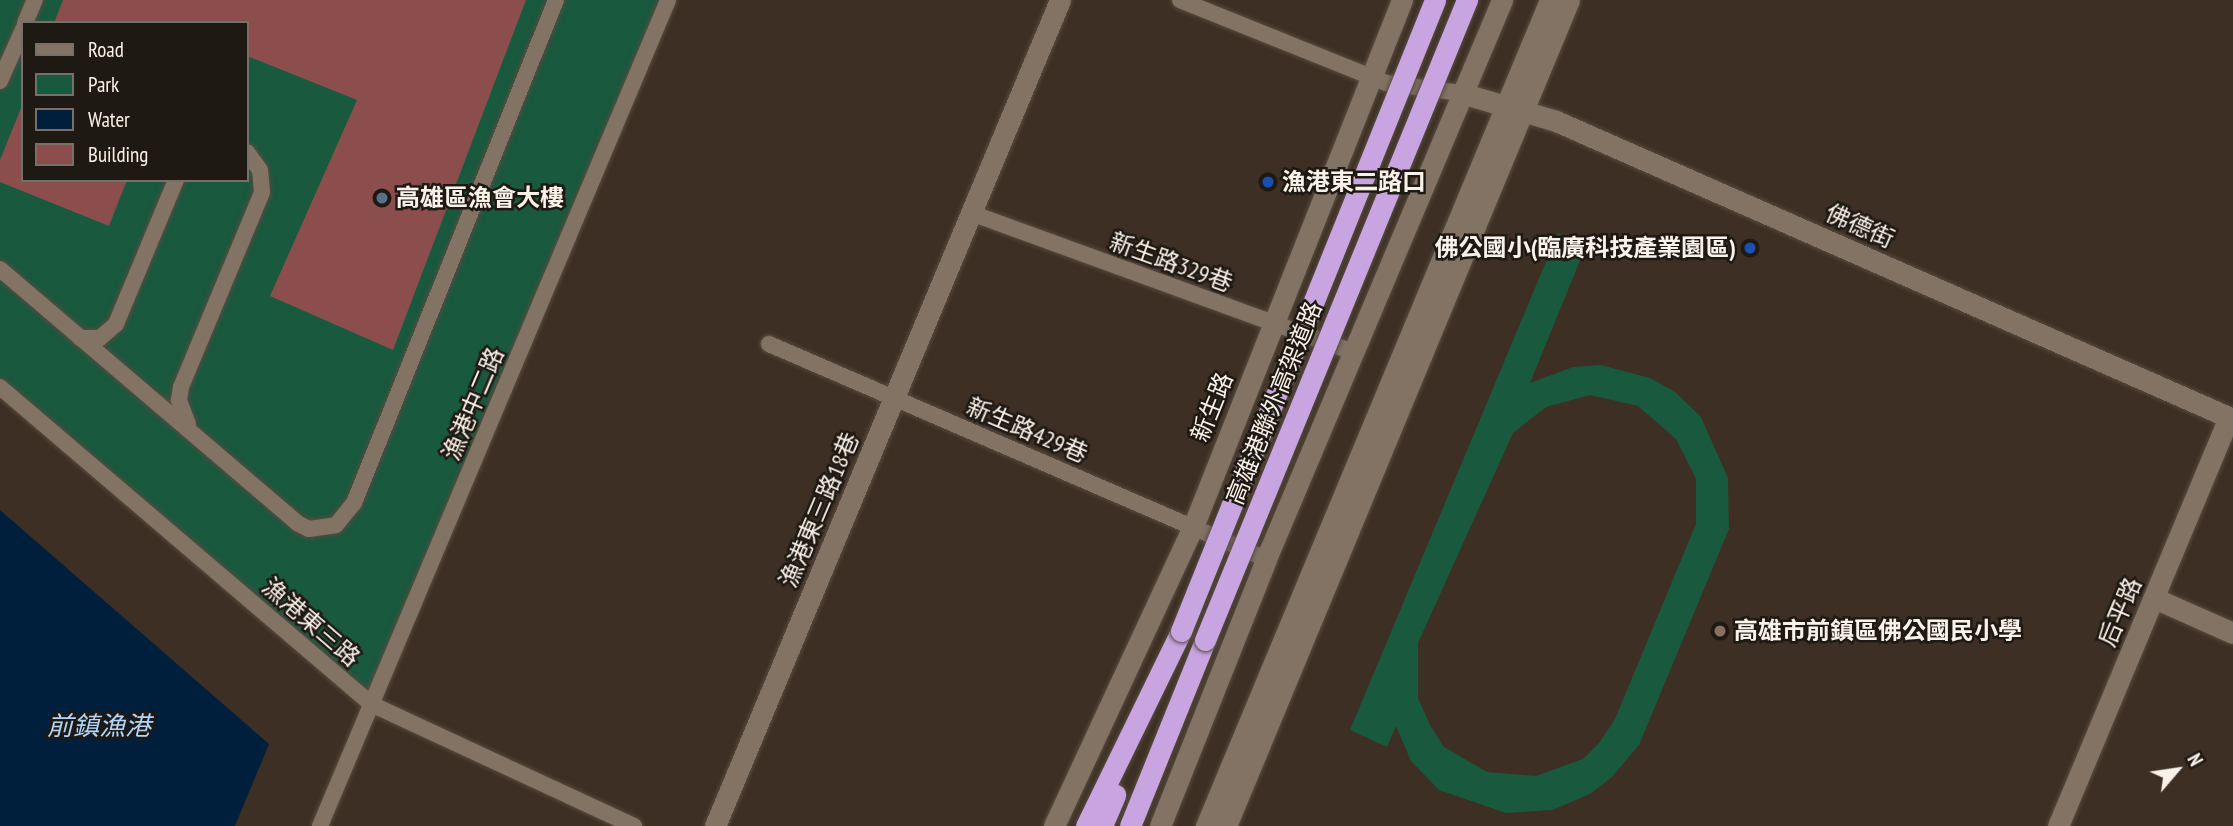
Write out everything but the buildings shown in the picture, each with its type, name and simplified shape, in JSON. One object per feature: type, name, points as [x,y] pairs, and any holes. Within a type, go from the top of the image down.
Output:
[{"type":"highway","name":"高雄港聯外高架道路","points":[[1102,826],[1435,0]]},
{"type":"highway","name":"高雄港聯外高架道路","points":[[1130,826],[1467,0]]},
{"type":"highway","points":[[1086,826],[1181,631]]},
{"type":"highway","points":[[1145,826],[1205,640]]},
{"type":"street","name":"漁港東三路18巷","points":[[715,826],[1060,0]]},
{"type":"street","name":"新生路","points":[[1054,826],[1193,527],[1402,0]]},
{"type":"street","points":[[1160,826],[1266,559],[1502,0]]},
{"type":"street","points":[[1226,826],[1513,108],[1550,0]]},
{"type":"street","points":[[1206,826],[1513,108],[1569,0]]},
{"type":"street","name":"佛德街","points":[[1461,93],[1513,108],[2231,418]]},
{"type":"street","name":"后平路","points":[[2057,826],[2231,418]]},
{"type":"street","points":[[2154,598],[2233,632]]},
{"type":"lane","points":[[26,21],[35,0]]},
{"type":"lane","points":[[0,269],[191,429],[297,523],[321,529],[346,515],[556,0]]},
{"type":"lane","name":"漁港中二路","points":[[320,826],[668,0]]},
{"type":"lane","points":[[1180,0],[1371,77],[1461,93]]},
{"type":"lane","points":[[0,81],[21,34]]},
{"type":"lane","points":[[191,429],[179,400],[181,387],[262,192],[260,170],[248,153]]},
{"type":"lane","points":[[80,338],[100,338],[116,324],[175,182]]},
{"type":"lane","name":"新生路329巷","points":[[971,213],[1355,353]]},
{"type":"lane","name":"新生路429巷","points":[[769,344],[1266,559]]},
{"type":"lane","name":"漁港東三路","points":[[0,387],[371,704],[634,826]]},
{"type":"green space","points":[[0,0],[668,0],[371,704],[0,387]]},
{"type":"green space","points":[[1558,233],[1586,246],[1530,383],[1573,367],[1601,365],[1650,378],[1675,392],[1701,417],[1728,478],[1729,529],[1639,745],[1612,777],[1590,794],[1552,810],[1506,813],[1439,790],[1411,761],[1396,726],[1387,747],[1350,730]],"holes":[[[1590,395],[1638,406],[1676,439],[1696,479],[1696,524],[1615,719],[1599,743],[1583,759],[1536,776],[1487,772],[1444,747],[1430,725],[1418,698],[1418,643],[1513,433],[1546,407]]]},
{"type":"water","name":"前鎮漁港","points":[[0,510],[269,744],[235,826],[0,826]]},
{"type":"place","name":"漁港東二路口","points":[[1268,182]]},
{"type":"place","name":"高雄區漁會大樓","points":[[382,198]]},
{"type":"place","name":"佛公國小(臨廣科技產業園區)","points":[[1750,248]]},
{"type":"place","name":"高雄市前鎮區佛公國民小學","points":[[1720,631]]}]
